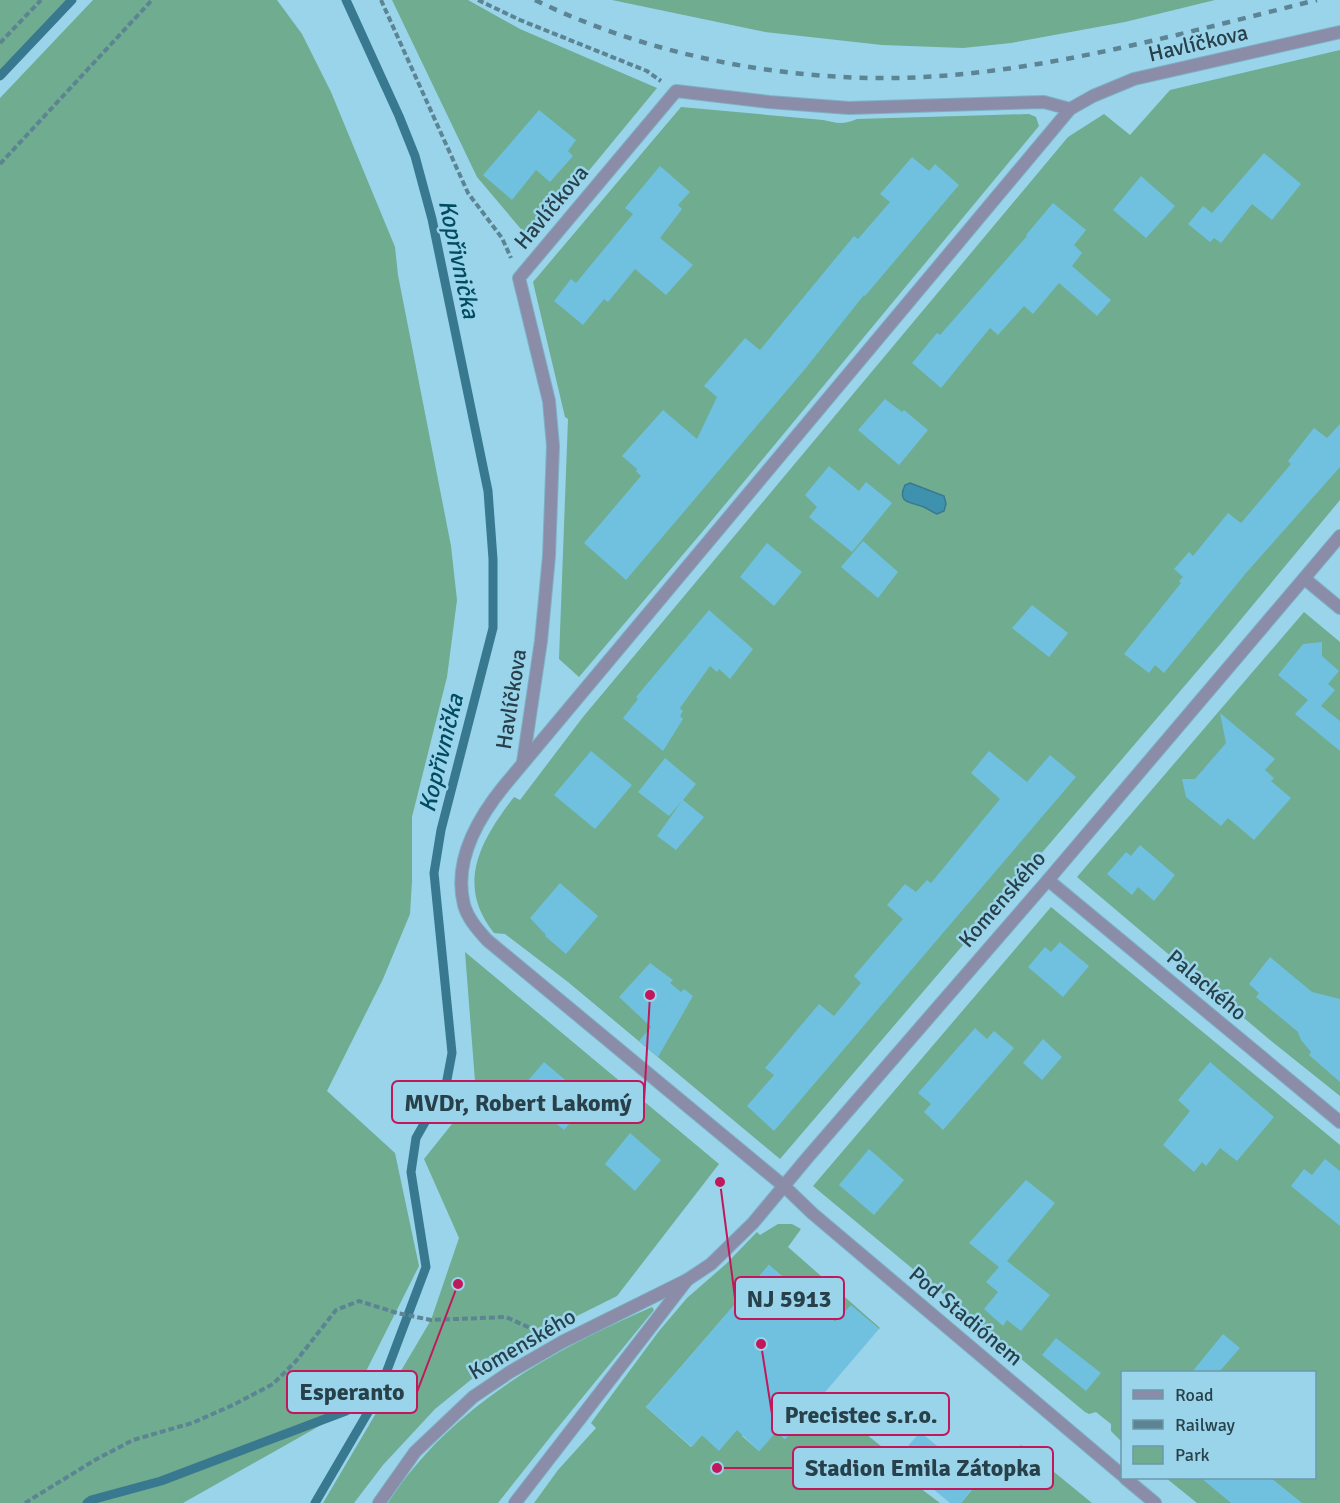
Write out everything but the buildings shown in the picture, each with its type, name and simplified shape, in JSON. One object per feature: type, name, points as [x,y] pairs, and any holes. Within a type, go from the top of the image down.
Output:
[{"type":"street","name":"Havlíčkova","points":[[785,1187],[487,940],[474,925],[464,906],[461,883],[465,856],[476,827],[490,802],[1070,109],[1134,78],[1340,32]]},
{"type":"street","name":"Havlíčkova","points":[[522,764],[543,620],[549,556],[553,446],[549,401],[519,278],[676,91]]},
{"type":"street","points":[[676,91],[769,102],[849,108],[1044,102],[1070,109]]},
{"type":"street","name":"Komenského","points":[[379,1503],[415,1452],[473,1397],[510,1372],[562,1342],[687,1280],[711,1264],[730,1247],[785,1187],[1340,536]]},
{"type":"street","points":[[1305,579],[1340,608]]},
{"type":"street","name":"Palackého","points":[[1048,880],[1340,1122]]},
{"type":"street","name":"Pod Stadiónem","points":[[785,1187],[812,1213],[1121,1473]]},
{"type":"street","name":"Komenského","points":[[515,1503],[687,1280]]},
{"type":"street","name":"Pod Stadiónem","points":[[1127,1479],[1155,1503]]},
{"type":"path","points":[[0,43],[41,0]]},
{"type":"path","points":[[0,164],[152,0]]},
{"type":"path","points":[[381,0],[468,192],[502,238],[519,278]]},
{"type":"path","points":[[478,0],[520,20],[647,71],[676,91]]},
{"type":"path","points":[[25,1503],[86,1464],[133,1440],[192,1423],[273,1384],[296,1361],[336,1310],[359,1301],[397,1313],[431,1320],[506,1317],[562,1342]]},
{"type":"green space","points":[[0,0],[69,0],[0,73]]},
{"type":"green space","points":[[93,0],[277,0],[302,34],[331,92],[395,247],[398,275],[451,546],[457,600],[447,677],[412,817],[410,914],[383,979],[327,1091],[395,1153],[419,1266],[346,1411],[183,1503],[0,1503],[0,98]]},
{"type":"green space","points":[[392,0],[468,0],[520,29],[657,88],[531,241],[477,177]]},
{"type":"green space","points":[[612,0],[1215,0],[1125,22],[1011,43],[963,48],[882,45],[765,32]]},
{"type":"green space","points":[[1340,50],[1340,500],[1223,641],[780,1159],[568,982],[505,934],[494,933],[482,915],[476,897],[474,880],[477,863],[491,830],[514,797],[520,800],[583,717],[1068,137],[1104,114],[1130,135],[1170,90]]},
{"type":"green space","points":[[681,107],[840,123],[857,119],[1029,114],[1036,117],[1039,126],[579,677],[559,659],[568,419],[565,417],[533,282]]},
{"type":"green space","points":[[1304,612],[1340,642],[1340,1096],[1077,877]]},
{"type":"green space","points":[[1051,907],[1340,1145],[1340,1503],[1197,1503],[1167,1479],[1316,1479],[1316,1371],[1121,1371],[1121,1441],[1111,1431],[1111,1424],[1096,1412],[1089,1414],[1085,1412],[813,1186]]},
{"type":"green space","points":[[465,952],[719,1164],[617,1296],[505,1352],[435,1409],[383,1465],[354,1503],[323,1503],[431,1320],[459,1238],[424,1159],[476,1094]]},
{"type":"green space","points":[[778,1224],[792,1224],[801,1229],[788,1247],[880,1328],[851,1306],[835,1322],[769,1265],[646,1407],[691,1447],[702,1435],[719,1450],[737,1429],[757,1415],[785,1439],[820,1397],[897,1459],[854,1465],[896,1470],[940,1503],[534,1503],[558,1470],[596,1428],[591,1423],[659,1331],[687,1298],[726,1264],[757,1232],[760,1235]],"holes":[[[756,1419],[774,1434],[759,1451],[742,1436]]]},
{"type":"green space","points":[[652,1307],[654,1310],[498,1503],[388,1503],[413,1469],[441,1438],[471,1411],[540,1363]]},
{"type":"green space","points":[[1021,1445],[1092,1503],[961,1503],[1008,1446],[1016,1451]]},
{"type":"water","points":[[910,483],[944,496],[946,504],[944,511],[937,514],[904,499],[902,496],[905,485]]},
{"type":"waterway","points":[[0,76],[72,0]]},
{"type":"waterway","name":"Kopřivnička","points":[[315,1503],[377,1397],[426,1267],[411,1172],[416,1138],[446,1085],[452,1053],[434,873],[441,830],[493,628],[493,559],[488,491],[432,219],[415,156],[346,0]]},
{"type":"waterway","points":[[87,1503],[161,1481],[346,1411],[377,1397]]},
{"type":"railway","points":[[535,0],[621,35],[713,60],[806,74],[899,78],[951,75],[1057,61],[1317,0]]},
{"type":"place","name":"MVDr, Robert Lakomý","points":[[650,995]]},
{"type":"place","name":"NJ 5913","points":[[720,1182]]},
{"type":"place","name":"Esperanto","points":[[458,1284]]},
{"type":"place","name":"Precistec s.r.o.","points":[[761,1344]]},
{"type":"place","name":"Stadion Emila Zátopka","points":[[717,1468]]}]
